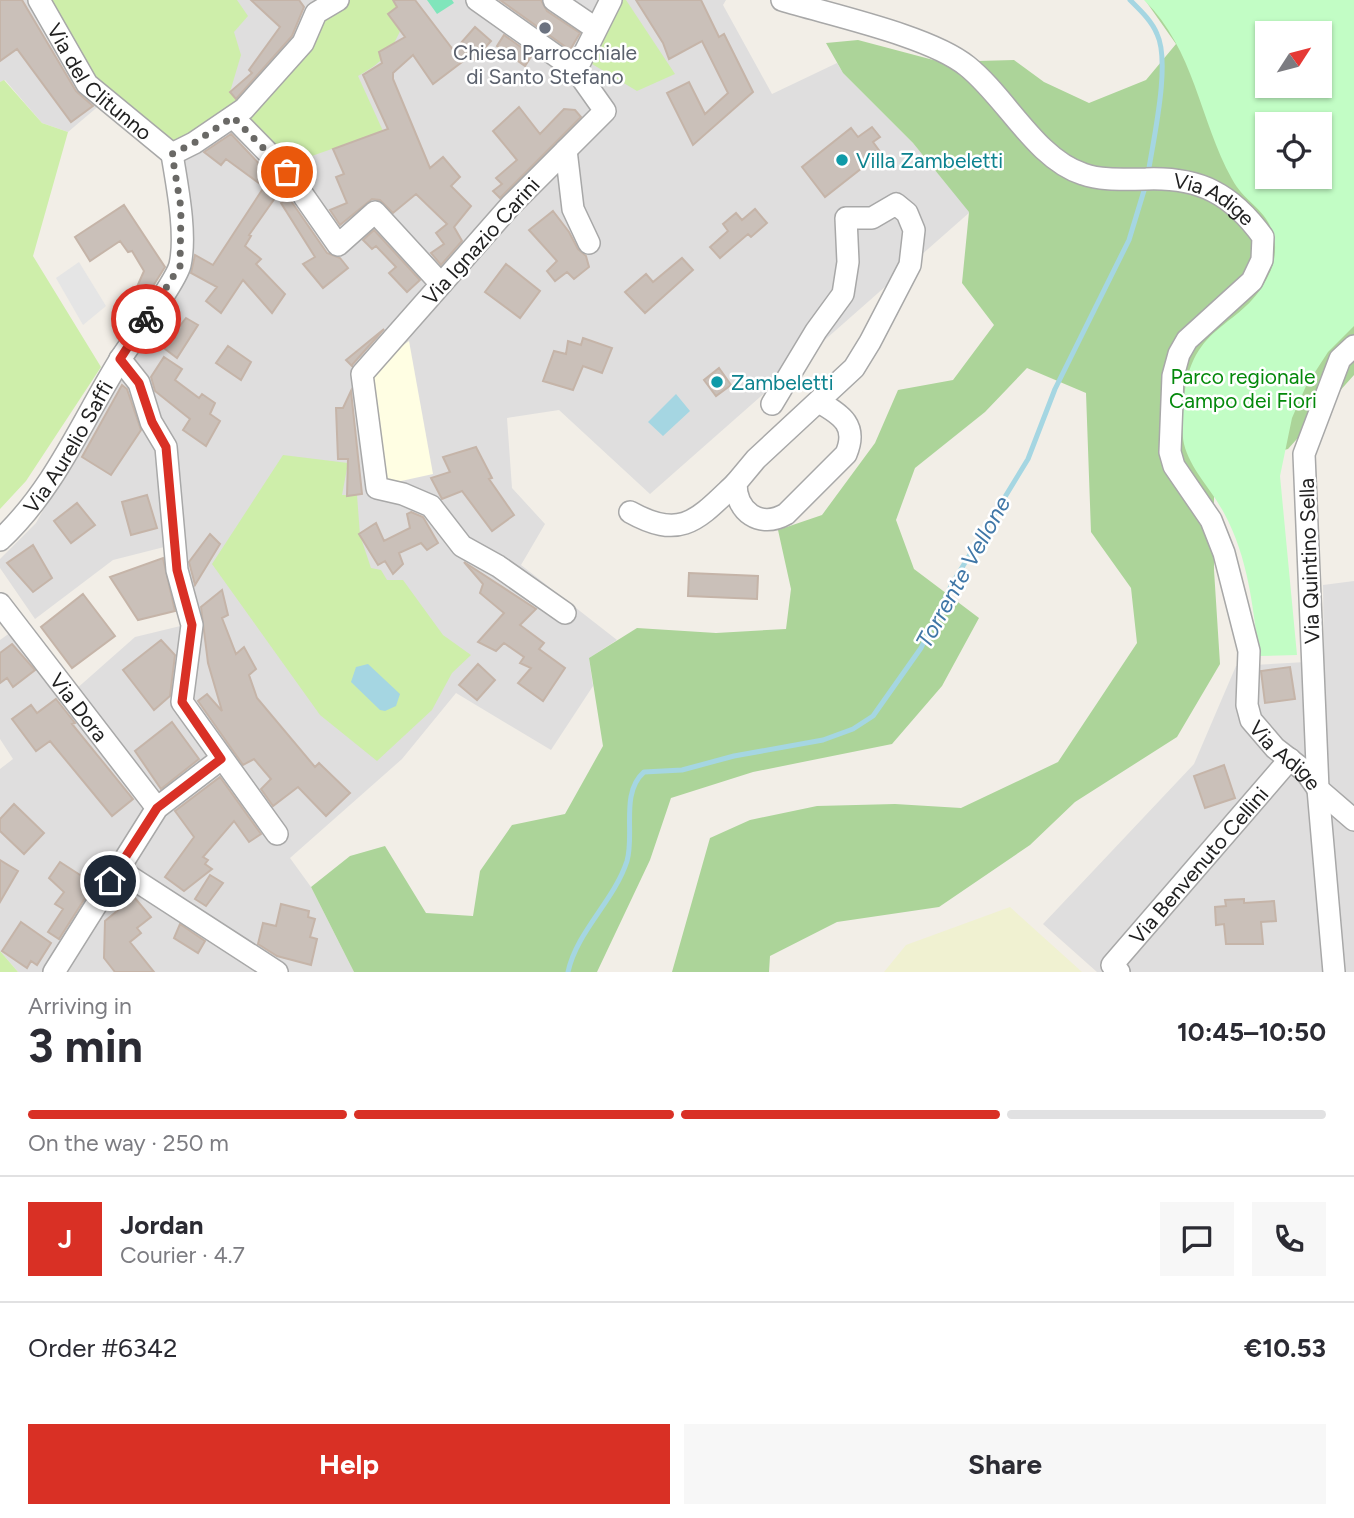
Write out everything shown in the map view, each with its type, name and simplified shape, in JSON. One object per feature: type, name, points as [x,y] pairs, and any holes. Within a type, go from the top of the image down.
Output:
[{"type":"street","name":"Via del Clitunno","points":[[38,0],[87,84],[172,154]]},
{"type":"street","points":[[172,154],[194,143],[244,109],[303,43],[310,6],[338,0]]},
{"type":"street","points":[[477,0],[576,70],[611,0]]},
{"type":"street","points":[[554,0],[595,28]]},
{"type":"street","name":"Via Adige","points":[[782,0],[946,51],[987,83],[1046,151],[1065,167],[1085,176],[1171,178],[1212,188],[1245,212],[1263,237],[1262,260],[1252,281],[1187,340],[1179,355],[1173,376],[1170,452],[1174,466],[1211,520],[1235,588],[1249,651],[1247,705],[1251,720],[1259,733],[1306,772],[1318,789],[1354,820]]},
{"type":"street","name":"Via Ignazio Carini","points":[[565,613],[498,566],[462,546],[431,506],[403,494],[377,488],[362,374],[511,205],[605,111],[576,70]]},
{"type":"street","points":[[233,117],[287,172],[338,245],[375,212],[441,284]]},
{"type":"street","points":[[566,150],[573,209],[589,243]]},
{"type":"street","name":"Via Aurelio Saffi","points":[[0,540],[46,488],[120,359],[180,266],[181,208],[172,154]]},
{"type":"street","points":[[630,512],[660,526],[677,527],[699,516],[854,368],[910,265],[914,230],[907,213],[896,204],[872,218],[846,218],[848,262],[843,294],[816,331],[772,404]]},
{"type":"street","name":"Via Quintino Sella","points":[[1318,789],[1304,454],[1339,359],[1354,346]]},
{"type":"street","points":[[120,359],[139,383],[152,422],[166,447],[177,570],[192,625],[182,702],[277,834]]},
{"type":"street","points":[[736,483],[736,495],[742,506],[762,521],[774,521],[786,514],[813,490],[842,460],[851,443],[851,428],[845,418],[819,402]]},
{"type":"street","name":"Via Dora","points":[[0,604],[157,808]]},
{"type":"street","points":[[54,972],[157,808],[221,759]]},
{"type":"street","name":"Via Benvenuto Cellini","points":[[1119,972],[1112,965],[1290,759]]},
{"type":"street","points":[[1318,789],[1334,972]]},
{"type":"street","points":[[118,869],[277,972]]},
{"type":"shaded area","points":[[0,0],[726,0],[723,5],[772,94],[837,63],[843,73],[913,143],[970,212],[650,494],[559,410],[507,418],[512,488],[545,524],[521,565],[617,640],[589,658],[593,686],[551,750],[456,693],[402,759],[290,858],[311,887],[354,972],[18,972],[0,951],[0,769],[13,759],[0,739],[0,640],[14,630],[66,698],[135,637],[197,622],[180,543],[113,560],[35,619],[0,568],[0,559],[36,523],[121,369],[181,271],[177,161],[108,98],[68,132],[42,123],[5,80],[0,82]]},
{"type":"shaded area","points":[[79,262],[106,306],[83,325],[56,278]]},
{"type":"shaded area","points":[[409,341],[433,474],[383,485],[370,379],[384,359]]},
{"type":"shaded area","points":[[1354,581],[1354,972],[1097,972],[1043,924],[1194,764],[1236,666],[1324,661],[1323,585]]},
{"type":"shaded area","points":[[1010,907],[1082,972],[884,972],[906,945]]},
{"type":"green space","points":[[49,0],[237,0],[248,16],[234,32],[241,55],[230,92],[239,103],[171,147],[108,98],[51,11]]},
{"type":"green space","points":[[350,0],[393,0],[397,7],[388,14],[400,31],[392,46],[378,63],[358,76],[383,131],[289,164],[243,117],[323,16]]},
{"type":"green space","points":[[427,0],[452,0],[454,3],[437,14]]},
{"type":"green space","points":[[620,0],[626,0],[675,74],[637,91],[587,61]]},
{"type":"green space","name":"Parco regionale Campo dei Fiori","points":[[1144,0],[1354,0],[1354,326],[1328,352],[1306,386],[1292,418],[1280,476],[1297,655],[1259,656],[1252,600],[1239,547],[1224,513],[1191,462],[1184,444],[1184,401],[1188,375],[1196,355],[1207,340],[1258,292],[1273,265],[1275,243],[1265,217],[1232,179],[1175,41]]},
{"type":"green space","points":[[1145,0],[1354,0],[1354,375],[1288,449],[1214,468],[1214,570],[1220,664],[1177,737],[1075,802],[1030,845],[939,907],[837,922],[770,956],[769,972],[672,972],[710,838],[750,820],[817,806],[895,804],[961,808],[1058,762],[1137,643],[1131,588],[1091,532],[1086,393],[1027,368],[985,412],[915,468],[896,520],[914,569],[979,618],[942,686],[892,744],[753,772],[671,798],[650,860],[597,972],[354,972],[311,887],[350,856],[385,846],[426,913],[473,916],[480,871],[512,825],[565,814],[603,746],[589,658],[637,628],[716,633],[786,629],[791,589],[778,530],[822,515],[875,443],[898,390],[953,380],[994,325],[962,283],[969,212],[913,143],[843,73],[826,43],[858,40],[941,62],[1014,60],[1044,82],[1089,103],[1146,80],[1176,44]]},
{"type":"green space","points":[[4,80],[42,123],[68,132],[33,256],[101,367],[26,481],[0,509],[0,82]]},
{"type":"green space","points":[[283,455],[348,463],[342,495],[357,495],[360,535],[371,568],[381,570],[387,580],[403,580],[443,635],[471,655],[452,673],[432,710],[377,761],[320,715],[212,564]]},
{"type":"green space","points":[[0,951],[18,972],[0,972]]},
{"type":"water","points":[[676,394],[690,411],[663,436],[648,422]]},
{"type":"water","points":[[368,664],[400,694],[396,706],[385,711],[380,710],[351,682],[356,667]]},
{"type":"building","points":[[0,0],[22,0],[76,91],[93,106],[71,122],[17,49],[0,61]]},
{"type":"building","points":[[251,0],[299,0],[304,7],[292,36],[236,99],[230,92],[252,73],[249,70],[280,27]]},
{"type":"building","points":[[393,0],[415,0],[454,51],[475,27],[491,41],[474,60],[470,56],[433,84],[413,55],[393,73],[393,79],[430,168],[443,157],[460,177],[451,186],[471,206],[454,227],[462,241],[441,265],[431,253],[444,244],[436,233],[447,224],[416,194],[393,213],[380,200],[372,199],[340,225],[330,210],[347,203],[336,177],[344,174],[333,149],[388,129],[363,75],[382,63],[379,52],[405,37],[388,14],[397,7]]},
{"type":"building","points":[[500,0],[541,0],[547,11],[580,33],[570,50]]},
{"type":"building","points":[[636,0],[701,0],[719,37],[724,34],[753,92],[693,145],[667,93],[689,82],[705,114],[728,93],[702,41],[669,59],[663,43]]},
{"type":"building","points":[[504,35],[532,55],[525,66],[497,46]]},
{"type":"building","points":[[519,107],[540,134],[564,109],[575,110],[581,117],[500,198],[493,191],[502,184],[496,178],[517,160],[493,131]]},
{"type":"building","name":"Villa Zambeletti","points":[[872,127],[880,137],[873,142],[881,153],[825,197],[802,167],[851,128],[858,137]]},
{"type":"building","points":[[231,134],[282,188],[249,235],[251,236],[245,246],[261,259],[256,264],[285,294],[272,313],[243,280],[221,313],[206,301],[217,287],[191,273],[195,255],[213,265],[264,187],[226,159],[221,165],[204,152]]},
{"type":"building","points":[[289,198],[327,253],[340,258],[348,268],[323,288],[303,264],[315,257],[281,203]]},
{"type":"building","points":[[124,205],[165,267],[133,318],[125,314],[144,271],[132,251],[128,252],[120,241],[90,261],[75,237]]},
{"type":"building","points":[[755,209],[767,223],[751,237],[748,234],[720,258],[710,247],[728,231],[723,224],[736,213],[742,220]]},
{"type":"building","points":[[553,211],[578,249],[586,256],[589,267],[574,279],[567,272],[555,281],[547,271],[557,261],[529,230]]},
{"type":"building","points":[[374,230],[420,280],[407,292],[389,273],[396,267],[376,246],[372,249],[363,240]]},
{"type":"building","points":[[682,258],[693,270],[645,313],[625,292],[646,274],[653,282]]},
{"type":"building","points":[[506,264],[540,291],[520,318],[485,292]]},
{"type":"building","points":[[186,318],[198,325],[177,358],[156,342],[172,322],[179,327]]},
{"type":"building","points":[[384,329],[352,366],[346,360]]},
{"type":"building","points":[[583,338],[612,348],[602,373],[583,366],[573,390],[543,381],[554,351],[566,354],[568,341],[581,345]]},
{"type":"building","points":[[228,346],[251,362],[241,380],[216,363]]},
{"type":"building","points":[[164,357],[182,369],[175,380],[199,398],[202,394],[215,403],[210,414],[220,421],[206,446],[183,430],[190,419],[155,391],[151,377]]},
{"type":"building","name":"Zambeletti","points":[[719,368],[731,385],[716,396],[704,380]]},
{"type":"building","points":[[122,385],[127,389],[141,430],[111,475],[82,457]]},
{"type":"building","points":[[351,391],[362,494],[347,496],[348,459],[338,459],[336,408],[343,408]]},
{"type":"building","points":[[476,447],[492,478],[489,479],[514,515],[492,531],[462,491],[442,499],[431,478],[450,472],[443,457]]},
{"type":"building","points":[[147,495],[157,528],[131,535],[122,502]]},
{"type":"building","points":[[77,503],[95,525],[71,543],[54,521]]},
{"type":"building","points":[[411,512],[423,517],[438,543],[427,550],[421,543],[399,553],[403,564],[393,574],[385,561],[378,565],[359,534],[376,523],[384,541],[410,528],[407,514]]},
{"type":"building","points":[[210,534],[220,544],[195,585],[189,562]]},
{"type":"building","points":[[33,545],[52,578],[33,592],[7,563]]},
{"type":"building","points":[[163,558],[175,611],[138,620],[110,577]]},
{"type":"building","points":[[464,562],[536,609],[520,625],[544,643],[539,649],[565,668],[543,701],[518,683],[531,668],[520,663],[524,657],[504,643],[496,651],[478,642],[504,613],[480,593],[483,584]]},
{"type":"building","points":[[689,573],[758,576],[757,599],[688,596]]},
{"type":"building","points":[[222,590],[228,615],[222,618],[236,654],[244,647],[256,669],[249,675],[257,698],[315,767],[319,763],[350,793],[326,816],[298,787],[273,806],[261,789],[271,779],[254,759],[243,765],[198,701],[207,694],[222,711],[208,663],[201,607]]},
{"type":"building","points":[[83,594],[115,636],[72,668],[41,627]]},
{"type":"building","points":[[161,640],[175,655],[170,696],[154,710],[123,670]]},
{"type":"building","points":[[12,644],[35,670],[13,687],[7,678],[0,683],[0,653]]},
{"type":"building","points":[[478,664],[495,680],[477,700],[459,685]]},
{"type":"building","points":[[1290,667],[1295,699],[1265,703],[1261,671]]},
{"type":"building","points":[[56,699],[75,723],[72,724],[133,799],[112,816],[50,741],[36,751],[12,719],[31,705],[37,713]]},
{"type":"building","points":[[172,722],[199,759],[161,789],[135,751]]},
{"type":"building","points":[[1224,765],[1235,798],[1205,808],[1194,776]]},
{"type":"building","points":[[220,777],[261,834],[249,842],[234,821],[203,857],[208,860],[205,864],[212,869],[184,891],[165,877],[194,837],[175,811]]},
{"type":"building","points":[[14,804],[44,833],[24,854],[0,831],[0,819]]},
{"type":"building","points":[[0,860],[18,871],[0,902]]},
{"type":"building","points":[[60,862],[94,884],[59,939],[48,932],[63,909],[55,904],[64,892],[49,878]]},
{"type":"building","points":[[210,875],[223,883],[206,906],[195,899]]},
{"type":"building","points":[[134,897],[151,917],[137,928],[141,933],[130,942],[154,972],[115,972],[104,958],[105,921]]},
{"type":"building","points":[[1244,899],[1244,903],[1274,901],[1276,921],[1261,922],[1263,944],[1226,944],[1224,924],[1216,925],[1215,907],[1226,906],[1225,900]]},
{"type":"building","points":[[281,904],[309,911],[308,917],[315,919],[310,937],[317,939],[311,965],[277,956],[258,944],[263,923],[276,926]]},
{"type":"building","points":[[21,922],[51,943],[37,965],[31,961],[27,968],[2,951]]},
{"type":"building","points":[[180,924],[205,941],[198,953],[174,938]]},
{"type":"waterway","name":"Torrente Vellone","points":[[1130,0],[1152,25],[1161,47],[1160,103],[1148,174]]},
{"type":"waterway","name":"Torrente Vellone","points":[[568,972],[579,943],[614,889],[627,861],[632,791],[644,772],[682,770],[734,756],[823,740],[853,729],[873,716],[921,648],[952,584],[1028,459],[1055,389],[1129,240],[1146,184]]},
{"type":"way so far","points":[[146,319],[180,266],[181,208],[172,154],[233,117],[287,172]]},
{"type":"place","name":"Chiesa Parrocchiale di Santo Stefano","points":[[545,28]]},
{"type":"place","name":"Villa Zambeletti","points":[[842,160]]},
{"type":"place","name":"Zambeletti","points":[[717,382]]},
{"type":"route","points":[[110,881],[157,808],[221,759],[182,702],[192,625],[177,570],[166,447],[152,422],[139,383],[120,359],[146,319]]}]
